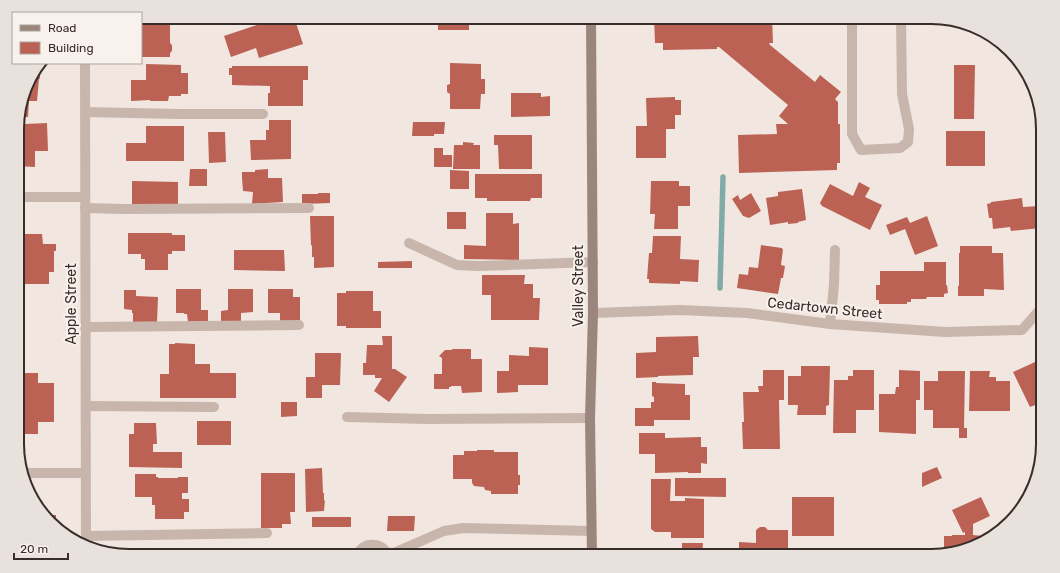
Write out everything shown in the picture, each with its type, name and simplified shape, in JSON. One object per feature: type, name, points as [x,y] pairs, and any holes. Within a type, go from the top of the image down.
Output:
[{"type":"street","name":"Valley Street","points":[[591,24],[593,262],[590,418],[592,549]]},
{"type":"street","points":[[852,24],[852,134],[861,150],[900,148],[908,142],[909,129],[902,94],[901,24]]},
{"type":"street","name":"Apple Street","points":[[85,64],[86,539]]},
{"type":"street","points":[[85,112],[263,114]]},
{"type":"street","points":[[24,197],[85,197]]},
{"type":"street","points":[[85,208],[309,208]]},
{"type":"street","points":[[409,244],[457,265],[478,266],[593,262]]},
{"type":"street","points":[[830,324],[834,285],[835,250]]},
{"type":"street","name":"Cedartown Street","points":[[593,313],[680,310],[747,313],[830,324],[945,332],[1022,330],[1036,314]]},
{"type":"street","points":[[85,327],[299,325]]},
{"type":"street","points":[[86,406],[214,407]]},
{"type":"street","points":[[347,417],[427,419],[590,418]]},
{"type":"street","points":[[29,474],[86,473]]},
{"type":"street","points":[[403,549],[444,531],[463,528],[591,531]]},
{"type":"street","points":[[90,541],[267,533]]},
{"type":"street","points":[[361,549],[370,544],[381,546],[385,549]]},
{"type":"building","points":[[142,24],[170,24],[170,43],[172,45],[172,51],[170,53],[170,57],[142,57]]},
{"type":"building","points":[[260,24],[296,24],[303,44],[259,58],[256,48],[231,57],[224,36]]},
{"type":"building","points":[[438,24],[469,24],[469,30],[438,30]]},
{"type":"building","points":[[654,24],[772,24],[773,43],[769,43],[770,45],[815,82],[820,75],[841,92],[835,99],[838,102],[838,124],[840,124],[840,163],[837,163],[837,170],[739,173],[738,135],[777,134],[776,124],[788,124],[779,116],[788,105],[719,47],[717,47],[717,49],[663,50],[663,43],[655,43]]},
{"type":"building","points":[[450,63],[481,64],[481,79],[485,79],[485,94],[481,94],[480,109],[450,109],[450,94],[447,92],[447,85],[450,84]]},
{"type":"building","points":[[146,64],[181,65],[181,73],[188,73],[188,94],[181,94],[181,96],[169,96],[168,101],[131,101],[131,80],[146,80]]},
{"type":"building","points":[[954,65],[975,65],[974,119],[954,119]]},
{"type":"building","points":[[232,66],[308,66],[308,80],[303,80],[303,106],[268,106],[268,93],[270,93],[270,86],[232,85],[232,75],[229,75],[229,68],[232,68]]},
{"type":"building","points":[[40,75],[37,101],[29,101],[28,117],[25,117],[28,102],[32,89]]},
{"type":"building","points":[[511,93],[541,93],[541,97],[550,96],[550,116],[511,117]]},
{"type":"building","points":[[675,97],[675,100],[681,100],[681,115],[675,115],[675,129],[666,129],[666,158],[636,158],[636,126],[647,126],[646,98]]},
{"type":"building","points":[[269,120],[291,120],[291,159],[251,160],[250,140],[266,140],[266,130],[269,130]]},
{"type":"building","points":[[413,122],[445,122],[444,134],[434,134],[434,136],[412,136]]},
{"type":"building","points":[[47,123],[48,151],[35,151],[35,167],[24,166],[25,124]]},
{"type":"building","points":[[146,126],[184,126],[184,161],[126,161],[126,143],[146,143]]},
{"type":"building","points":[[946,131],[985,131],[985,166],[946,166]]},
{"type":"building","points":[[208,132],[225,132],[226,162],[209,163]]},
{"type":"building","points":[[494,135],[532,135],[532,169],[499,169],[498,145],[494,145]]},
{"type":"building","points":[[463,142],[474,143],[473,145],[480,145],[480,169],[453,169],[454,145],[463,145]]},
{"type":"building","points":[[434,148],[443,148],[443,155],[452,155],[452,167],[434,167]]},
{"type":"building","points":[[190,169],[207,169],[207,186],[189,186]]},
{"type":"building","points":[[268,169],[268,178],[282,178],[283,202],[252,204],[253,192],[243,191],[242,172],[255,172],[255,170]]},
{"type":"building","points":[[450,170],[469,171],[469,189],[450,189]]},
{"type":"building","points":[[475,174],[542,174],[542,198],[531,198],[530,201],[487,201],[487,198],[475,198]]},
{"type":"building","points":[[132,181],[178,182],[178,205],[132,205]]},
{"type":"building","points":[[651,181],[679,181],[679,186],[690,186],[690,206],[678,206],[678,229],[654,229],[655,214],[650,214]]},
{"type":"building","points":[[859,182],[870,188],[865,197],[882,205],[870,230],[822,206],[820,203],[830,184],[853,196]]},
{"type":"building","points":[[802,189],[806,220],[798,223],[788,224],[788,222],[770,225],[766,198],[778,196],[778,192]]},
{"type":"building","points":[[330,193],[330,203],[302,204],[302,194]]},
{"type":"building","points":[[751,193],[761,211],[749,218],[743,216],[732,199],[738,195],[740,200]]},
{"type":"building","points":[[1022,198],[1023,207],[1036,206],[1036,228],[1011,231],[1010,227],[993,229],[992,218],[989,218],[987,204],[991,202]]},
{"type":"building","points":[[447,212],[466,212],[466,229],[447,229]]},
{"type":"building","points":[[486,213],[513,213],[513,224],[519,223],[519,260],[464,259],[464,245],[486,246]]},
{"type":"building","points":[[310,216],[334,216],[334,267],[314,268],[314,257],[312,257],[312,245],[311,246]]},
{"type":"building","points":[[927,216],[938,246],[915,255],[905,229],[890,235],[886,225],[907,217],[910,223]]},
{"type":"building","points":[[128,233],[172,233],[172,235],[185,235],[185,251],[172,251],[172,254],[168,254],[168,270],[145,270],[145,259],[141,259],[141,254],[128,254]]},
{"type":"building","points":[[24,234],[42,234],[43,244],[56,244],[56,251],[54,251],[54,272],[49,272],[49,284],[24,284]]},
{"type":"building","points":[[653,236],[681,236],[680,259],[699,260],[698,282],[680,281],[680,284],[649,283],[649,279],[647,279],[649,253],[652,253]]},
{"type":"building","points":[[761,245],[783,249],[781,265],[785,266],[778,294],[737,288],[739,274],[748,275],[749,267],[758,268]]},
{"type":"building","points":[[960,246],[992,246],[992,253],[1003,253],[1004,290],[984,289],[984,296],[958,296]]},
{"type":"building","points":[[234,250],[284,250],[285,271],[234,270]]},
{"type":"building","points":[[412,261],[412,268],[378,268],[378,262]]},
{"type":"building","points":[[924,262],[946,262],[946,285],[948,293],[944,294],[944,297],[911,299],[911,302],[907,302],[907,304],[879,304],[879,300],[876,300],[876,285],[880,285],[880,271],[924,271]]},
{"type":"building","points":[[482,275],[525,275],[524,284],[533,284],[533,298],[540,298],[539,320],[491,320],[491,295],[482,295]]},
{"type":"building","points":[[176,289],[201,289],[201,310],[208,310],[208,322],[188,322],[187,314],[176,313]]},
{"type":"building","points":[[228,289],[253,289],[253,312],[241,313],[241,322],[221,322],[221,311],[228,310]]},
{"type":"building","points":[[268,289],[293,289],[293,297],[300,297],[300,322],[280,322],[280,313],[268,313]]},
{"type":"building","points":[[124,290],[136,290],[136,296],[158,297],[157,322],[133,322],[132,310],[124,309]]},
{"type":"building","points":[[346,291],[373,291],[373,311],[381,311],[381,328],[346,328],[346,326],[337,326],[337,293],[346,293]]},
{"type":"building","points":[[382,336],[392,336],[392,369],[395,369],[407,377],[389,402],[374,391],[382,378],[375,378],[375,375],[363,375],[363,363],[366,363],[367,345],[383,345]]},
{"type":"building","points":[[698,336],[699,357],[693,357],[693,375],[636,378],[636,353],[656,352],[656,337]]},
{"type":"building","points":[[169,344],[195,344],[195,364],[210,364],[210,373],[236,373],[236,398],[160,398],[160,374],[169,374]]},
{"type":"building","points":[[529,347],[548,348],[548,385],[518,385],[518,392],[497,393],[497,371],[509,371],[509,355],[529,356]]},
{"type":"building","points":[[471,349],[471,359],[482,359],[482,392],[462,393],[461,386],[451,386],[449,389],[434,389],[434,374],[442,374],[442,358],[439,356],[445,350]]},
{"type":"building","points":[[315,353],[341,353],[340,385],[322,385],[322,398],[306,398],[306,377],[315,377]]},
{"type":"building","points":[[1035,362],[1036,405],[1030,407],[1013,372]]},
{"type":"building","points":[[801,366],[830,366],[829,405],[826,406],[826,415],[797,415],[798,405],[788,405],[788,376],[801,376]]},
{"type":"building","points":[[763,370],[784,370],[784,400],[779,400],[780,449],[743,449],[743,392],[759,392],[758,386],[763,386]]},
{"type":"building","points":[[853,370],[874,370],[874,410],[856,410],[856,433],[833,433],[834,380],[848,380],[848,376],[853,376]]},
{"type":"building","points":[[899,370],[920,371],[920,400],[916,400],[916,434],[879,432],[879,394],[895,394],[896,387],[899,387]]},
{"type":"building","points":[[938,371],[965,371],[964,428],[967,428],[967,438],[959,438],[959,428],[933,428],[933,410],[924,410],[924,381],[938,381]]},
{"type":"building","points":[[970,371],[990,371],[989,377],[996,377],[996,381],[1010,381],[1010,411],[969,411]]},
{"type":"building","points":[[24,373],[38,373],[38,383],[54,383],[54,422],[38,422],[38,434],[24,434]]},
{"type":"building","points":[[652,382],[685,384],[685,395],[690,395],[690,420],[654,420],[654,426],[635,426],[635,408],[651,408],[651,402],[654,402],[654,397],[652,396]]},
{"type":"building","points":[[281,402],[297,402],[297,416],[281,417]]},
{"type":"building","points":[[197,421],[231,421],[231,445],[197,445]]},
{"type":"building","points":[[134,423],[156,423],[157,444],[153,444],[153,452],[182,452],[182,468],[129,467],[129,434],[134,434]]},
{"type":"building","points":[[639,433],[665,433],[665,438],[701,437],[701,447],[707,447],[707,464],[701,463],[701,473],[655,473],[655,454],[639,454]]},
{"type":"building","points":[[477,450],[518,452],[518,475],[520,475],[520,485],[518,485],[518,494],[491,494],[491,491],[485,490],[484,487],[474,486],[472,479],[453,479],[453,455],[464,455],[464,451]]},
{"type":"building","points":[[937,467],[942,478],[922,487],[922,473]]},
{"type":"building","points":[[322,468],[324,501],[325,500],[324,511],[306,512],[305,469]]},
{"type":"building","points":[[261,473],[295,473],[295,512],[290,512],[291,524],[282,524],[282,528],[261,528]]},
{"type":"building","points":[[135,474],[156,474],[156,477],[158,478],[188,477],[188,493],[182,493],[182,499],[189,499],[189,512],[184,512],[184,519],[155,519],[155,505],[152,505],[152,497],[135,497]]},
{"type":"building","points":[[675,478],[726,478],[726,497],[675,496]]},
{"type":"building","points":[[651,479],[671,479],[670,501],[685,501],[685,498],[704,499],[704,538],[671,538],[671,532],[655,532],[651,529]]},
{"type":"building","points":[[792,497],[834,497],[834,536],[792,536]]},
{"type":"building","points":[[981,497],[990,516],[973,524],[973,535],[981,536],[965,543],[944,548],[944,536],[965,535],[965,532],[963,533],[952,510]]},
{"type":"building","points":[[388,516],[415,516],[414,531],[387,531]]},
{"type":"building","points":[[312,517],[351,517],[351,527],[312,527]]},
{"type":"building","points":[[760,527],[765,527],[768,530],[788,530],[788,549],[739,549],[739,542],[756,543],[756,530]]},
{"type":"building","points":[[682,543],[703,543],[703,549],[682,549]]},
{"type":"waterway","points":[[720,288],[723,177]]}]
